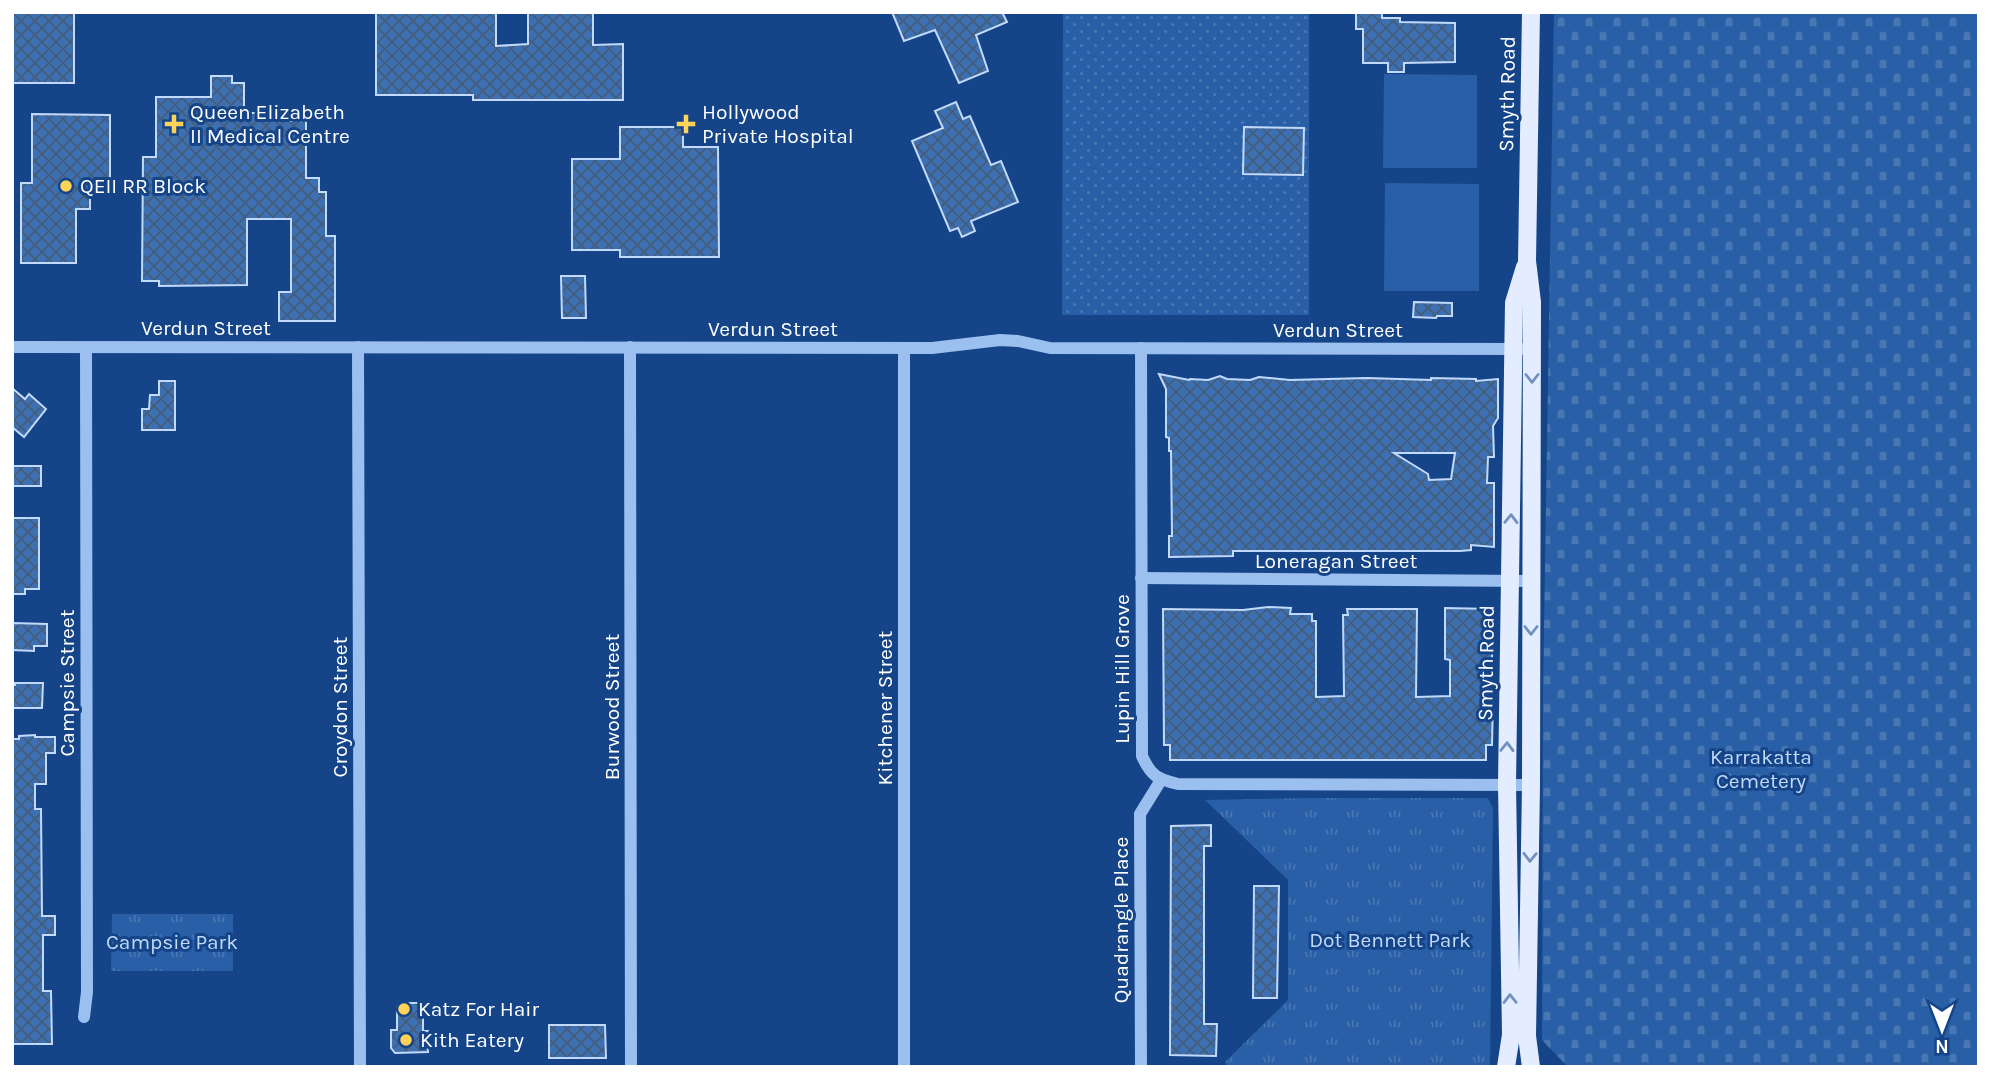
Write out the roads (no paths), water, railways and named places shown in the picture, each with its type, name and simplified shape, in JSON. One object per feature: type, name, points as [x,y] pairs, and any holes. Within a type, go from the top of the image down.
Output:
[{"type":"main road","name":"Smyth Road","points":[[1531,12],[1527,261],[1532,302],[1528,1036],[1531,1067]]},
{"type":"main road","name":"Smyth Road","points":[[1506,1067],[1511,1035],[1507,784],[1514,303],[1527,261]]},
{"type":"street","name":"Verdun Street","points":[[12,347],[904,348],[947,347],[1000,340],[1050,348],[1532,349]]},
{"type":"street","name":"Croydon Street","points":[[358,346],[360,1067]]},
{"type":"street","name":"Burwood Street","points":[[630,347],[631,1067]]},
{"type":"street","name":"Campsie Street","points":[[84,1017],[87,992],[86,348]]},
{"type":"street","name":"Kitchener Street","points":[[904,348],[904,1067]]},
{"type":"street","name":"Lupin Hill Grove","points":[[1141,348],[1142,756],[1148,770],[1161,780]]},
{"type":"street","name":"Loneragan Street","points":[[1141,579],[1531,582]]},
{"type":"street","points":[[1161,780],[1178,784],[1531,785]]},
{"type":"street","name":"Quadrangle Place","points":[[1141,1067],[1140,814],[1161,780]]},
{"type":"place","name":"Queen Elizabeth II Medical Centre","points":[[174,124]]},
{"type":"place","name":"Hollywood Private Hospital","points":[[686,124]]},
{"type":"place","name":"QEII RR Block","points":[[66,186]]},
{"type":"place","name":"Katz For Hair","points":[[404,1009]]},
{"type":"place","name":"Kith Eatery","points":[[406,1040]]},
{"type":"park label","name":"Karrakatta Cemetery","points":[[1761,769]]},
{"type":"park label","name":"Dot Bennett Park","points":[[1390,940]]},
{"type":"park label","name":"Campsie Park","points":[[172,942]]}]
